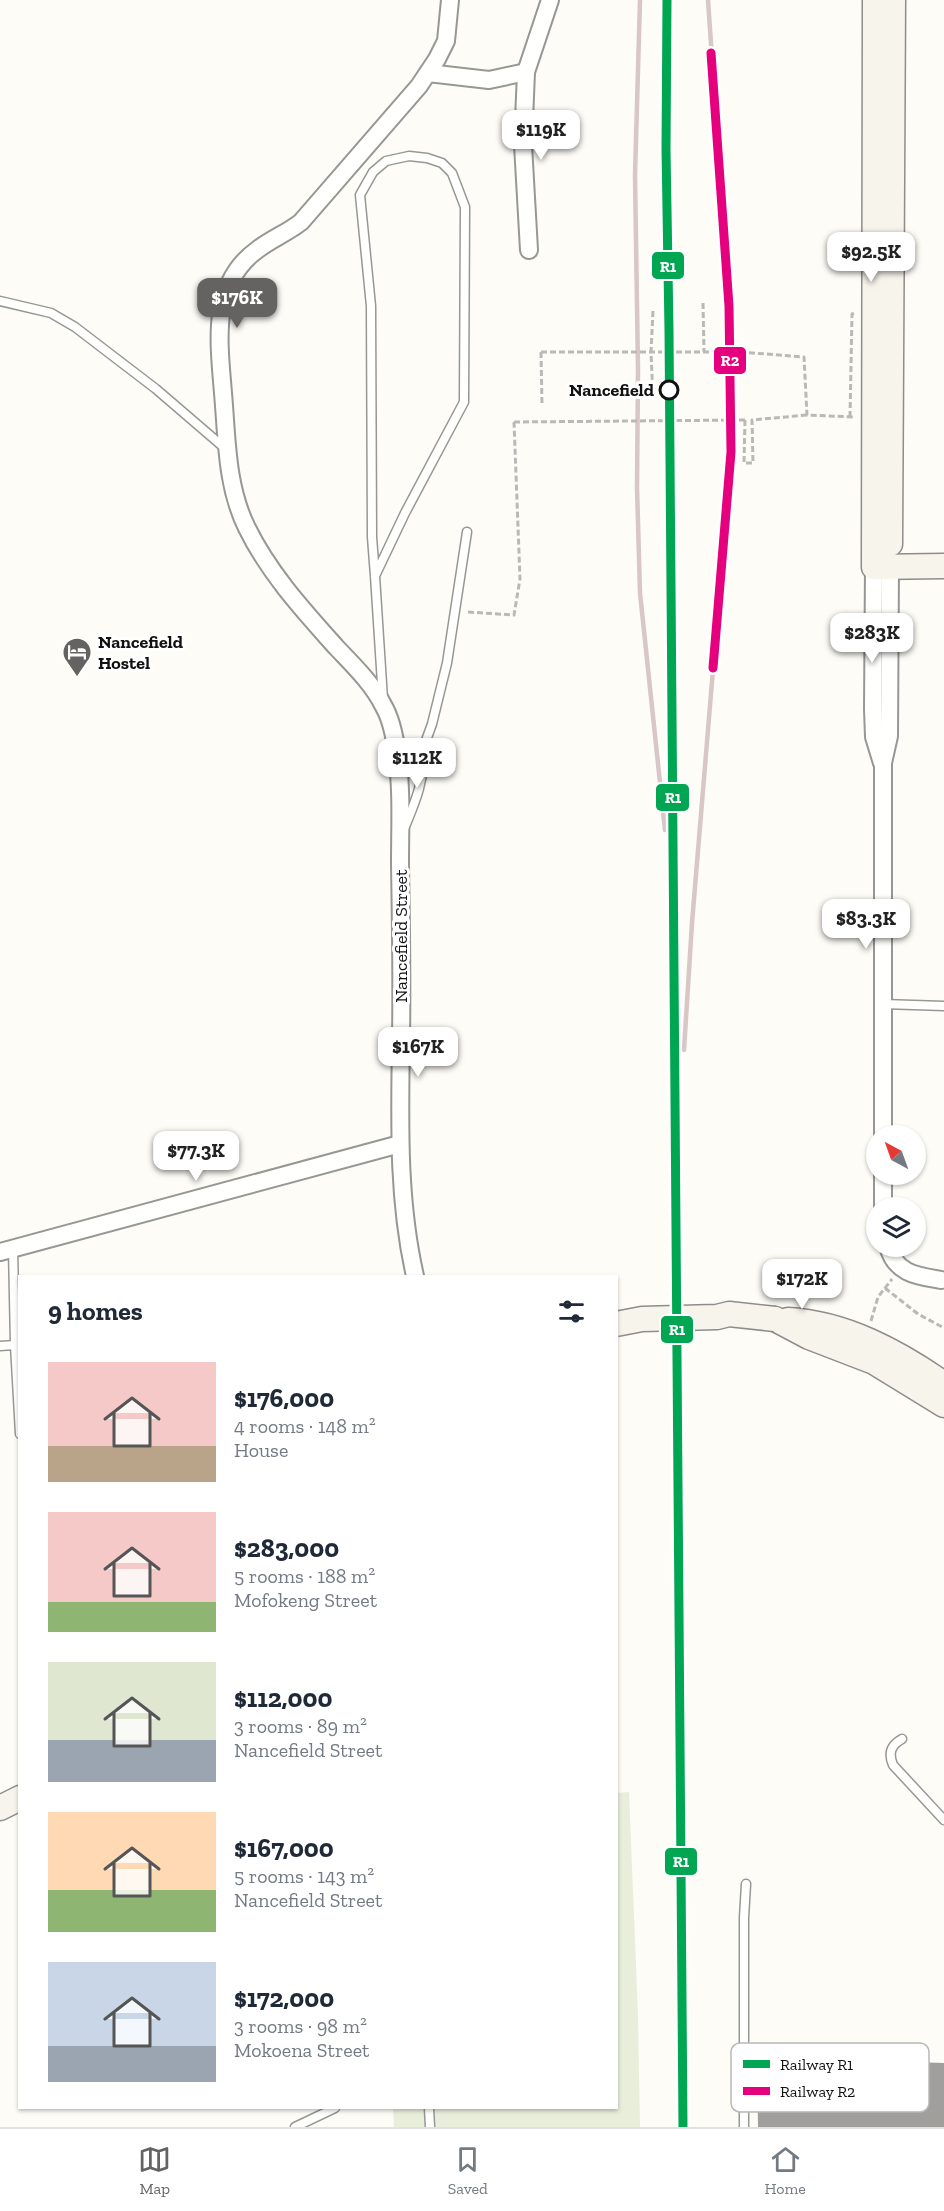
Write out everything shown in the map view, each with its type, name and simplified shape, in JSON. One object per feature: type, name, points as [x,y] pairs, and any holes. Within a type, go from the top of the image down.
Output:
[{"type":"street","name":"Nancefield Street","points":[[415,1275],[406,1235],[399,1144],[399,774],[392,726],[384,705],[368,683],[303,609],[269,566],[246,526],[232,487],[218,338],[229,283],[240,266],[257,249],[285,234],[300,222],[428,73],[446,41],[450,0]]},
{"type":"street","points":[[529,250],[523,145],[526,72],[550,0]]},
{"type":"street","points":[[875,0],[874,418],[882,567]]},
{"type":"street","points":[[884,1125],[883,764],[874,737],[873,709],[882,567],[893,0]]},
{"type":"street","points":[[428,73],[489,80],[526,72]]},
{"type":"street","points":[[882,567],[944,566]]},
{"type":"street","points":[[7,1250],[399,1144]]},
{"type":"street","points":[[892,1257],[905,1272],[941,1281]]},
{"type":"street","points":[[618,1324],[642,1319],[717,1317],[729,1314],[775,1320],[879,1345],[944,1384]]},
{"type":"street","points":[[811,1329],[873,1362],[944,1405]]},
{"type":"street","points":[[0,1808],[18,1799]]},
{"type":"lane","points":[[375,576],[405,513],[464,402],[465,207],[452,173],[442,163],[409,156],[386,161],[373,172],[360,195],[371,306],[372,537],[384,705]]},
{"type":"lane","points":[[0,301],[51,313],[75,327],[156,389],[228,451]]},
{"type":"lane","points":[[399,774],[414,761],[424,746],[432,724],[447,663],[467,532]]},
{"type":"lane","points":[[400,840],[420,793],[424,746]]},
{"type":"lane","points":[[883,1004],[944,1006]]},
{"type":"lane","points":[[7,1250],[18,1398]]},
{"type":"lane","points":[[0,1346],[15,1345]]},
{"type":"lane","points":[[902,1738],[891,1751],[890,1757],[893,1765],[944,1820]]},
{"type":"lane","points":[[744,2043],[746,1884]]},
{"type":"lane","points":[[295,2127],[333,2109]]},
{"type":"lane","points":[[429,2109],[430,2127]]},
{"type":"path","points":[[703,303],[704,352]]},
{"type":"path","points":[[653,311],[651,352],[653,398]]},
{"type":"path","points":[[542,405],[541,352],[740,352],[804,357],[807,415]]},
{"type":"path","points":[[455,611],[514,615],[520,579],[514,422],[745,420],[744,463],[753,463],[752,420],[807,415],[874,418]]},
{"type":"path","points":[[868,1328],[878,1298],[885,1288],[918,1314],[944,1328]]},
{"type":"green space","points":[[629,1792],[640,2127],[394,2127],[393,2109],[618,2109],[618,1793]]},
{"type":"building","points":[[929,2063],[944,2063],[944,2127],[758,2127],[758,2112],[929,2112]]},
{"type":"railway","points":[[640,0],[635,175],[640,593],[665,830]]},
{"type":"railway","points":[[667,0],[666,149],[683,2127]]},
{"type":"railway","points":[[684,1050],[692,923],[731,452],[729,306],[708,0]]},
{"type":"rail line","name":"R1","points":[[667,0],[666,149],[683,2127]]},
{"type":"rail line","name":"R2","points":[[711,53],[729,306],[731,452],[713,668]]},
{"type":"place","name":"Nancefield","points":[[669,390]]},
{"type":"place","name":"Nancefield Hostel","points":[[77,678]]}]
